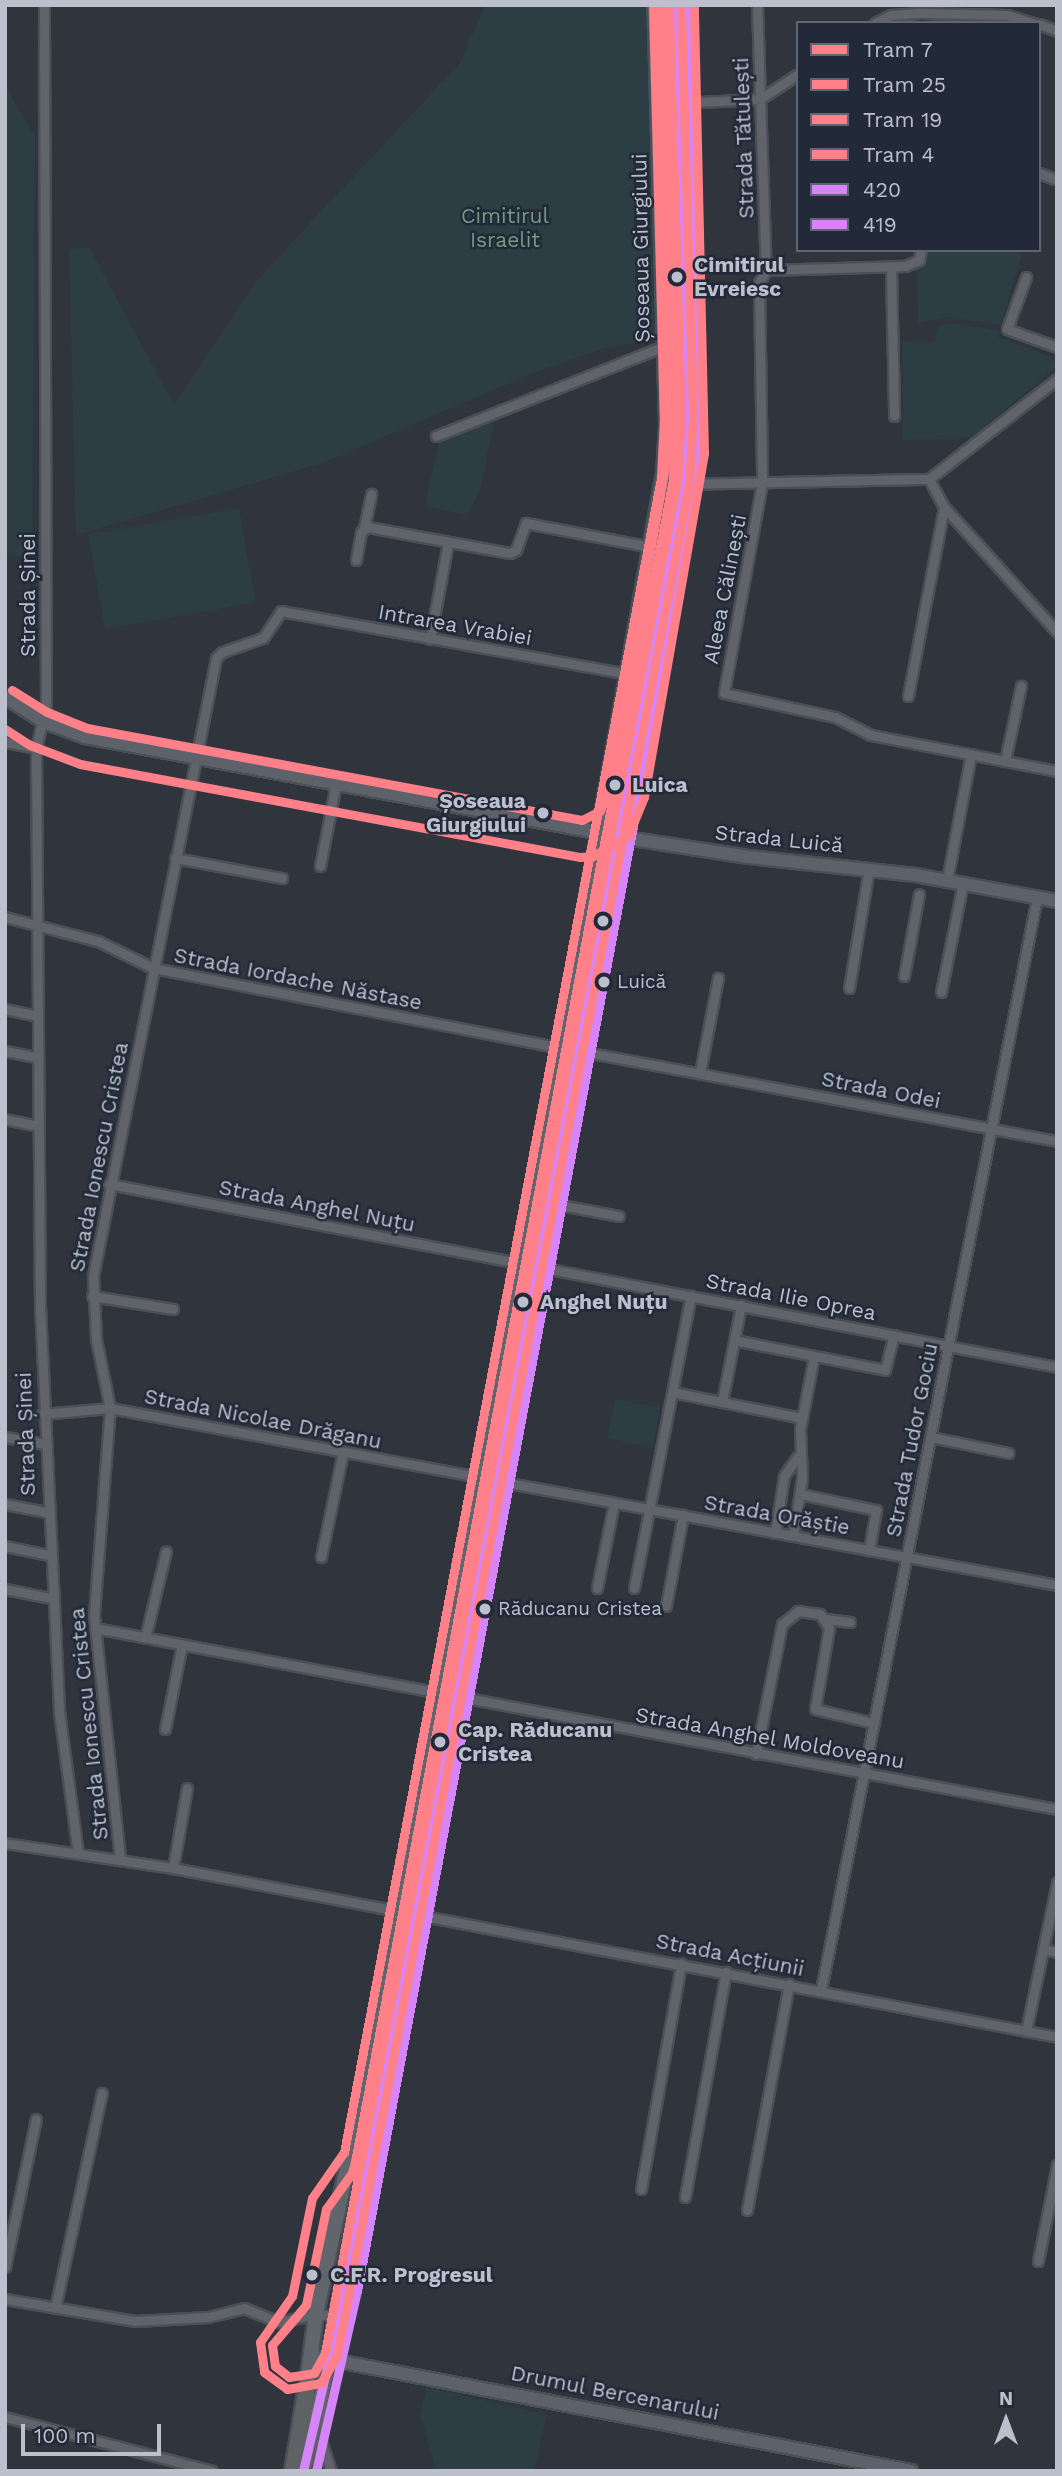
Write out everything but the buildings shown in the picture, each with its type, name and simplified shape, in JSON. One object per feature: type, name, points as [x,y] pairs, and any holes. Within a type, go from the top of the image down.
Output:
[{"type":"highway","name":"Șoseaua Giurgiului","points":[[293,2471],[306,2393]]},
{"type":"highway","name":"Șoseaua Giurgiului","points":[[303,2471],[316,2423]]},
{"type":"main road","name":"Șoseaua Giurgiului","points":[[316,2423],[339,2317],[580,1051],[609,834],[626,674],[667,448],[655,5]]},
{"type":"main road","name":"Șoseaua Giurgiului","points":[[306,2393],[316,2314],[350,2156],[560,1048],[685,484],[688,403],[677,5]]},
{"type":"main road","name":"Strada Luică","points":[[5,696],[44,722],[85,737],[609,834],[749,857],[947,880],[1057,901]]},
{"type":"main road","points":[[350,2156],[368,2159]]},
{"type":"main road","name":"Drumul Bercenarului","points":[[311,2356],[911,2471]]},
{"type":"street","name":"Strada Șinei","points":[[44,5],[44,722],[36,748],[42,1414],[59,1711],[78,1854]]},
{"type":"street","name":"Strada Tătulești","points":[[757,5],[766,270],[759,283],[762,482]]},
{"type":"street","points":[[888,21],[1007,15],[1027,21]]},
{"type":"street","points":[[679,103],[760,99],[796,75]]},
{"type":"street","points":[[766,270],[891,267],[915,262],[920,252]]},
{"type":"street","points":[[891,267],[894,416]]},
{"type":"street","points":[[1026,277],[1007,329],[1057,347]]},
{"type":"street","points":[[436,436],[664,345]]},
{"type":"street","points":[[685,484],[929,479],[1057,379]]},
{"type":"street","points":[[929,479],[944,507],[1057,632]]},
{"type":"street","name":"Aleea Călinești","points":[[762,482],[724,693],[843,720],[861,732],[1057,771]]},
{"type":"street","points":[[356,560],[371,494]]},
{"type":"street","points":[[908,696],[944,507]]},
{"type":"street","points":[[364,528],[514,552],[526,523],[651,547]]},
{"type":"street","points":[[430,639],[448,543]]},
{"type":"street","name":"Intrarea Vrabiei","points":[[277,611],[626,674]]},
{"type":"street","name":"Strada Ionescu Cristea","points":[[120,1859],[95,1628],[110,1408],[92,1296],[109,1184],[218,654],[263,638],[277,611]]},
{"type":"street","points":[[1006,761],[1021,685]]},
{"type":"street","points":[[5,742],[36,748]]},
{"type":"street","points":[[947,880],[971,754]]},
{"type":"street","points":[[320,866],[336,784]]},
{"type":"street","points":[[176,858],[282,878]]},
{"type":"street","points":[[849,988],[869,869]]},
{"type":"street","points":[[941,992],[963,883]]},
{"type":"street","points":[[904,976],[919,894]]},
{"type":"street","name":"Strada Tudor Gociu","points":[[821,1990],[1037,897]]},
{"type":"street","name":"Strada Iordache Năstase","points":[[5,917],[37,923],[98,941],[153,968],[560,1048]]},
{"type":"street","points":[[699,1073],[718,978]]},
{"type":"street","points":[[5,1009],[38,1016]]},
{"type":"street","points":[[5,1051],[37,1057]]},
{"type":"street","name":"Strada Odei","points":[[580,1051],[1057,1141]]},
{"type":"street","points":[[5,1119],[38,1126]]},
{"type":"street","name":"Strada Anghel Nuțu","points":[[109,1184],[518,1261]]},
{"type":"street","points":[[550,1203],[618,1216]]},
{"type":"street","name":"Strada Ilie Oprea","points":[[518,1261],[1057,1367]]},
{"type":"street","points":[[92,1296],[173,1309]]},
{"type":"street","points":[[634,1588],[691,1296]]},
{"type":"street","points":[[722,1402],[741,1305]]},
{"type":"street","points":[[734,1340],[887,1370],[894,1335]]},
{"type":"street","points":[[793,1536],[800,1494],[798,1456],[802,1418],[814,1356]]},
{"type":"street","points":[[672,1392],[802,1418]]},
{"type":"street","name":"Strada Nicolae Drăganu","points":[[42,1414],[110,1408],[477,1477]]},
{"type":"street","points":[[5,1437],[43,1444]]},
{"type":"street","points":[[931,1437],[1008,1453]]},
{"type":"street","points":[[321,1558],[343,1452]]},
{"type":"street","points":[[775,1533],[784,1476],[798,1456]]},
{"type":"street","name":"Strada Orăștie","points":[[498,1481],[1057,1585]]},
{"type":"street","points":[[800,1494],[876,1510],[869,1550]]},
{"type":"street","points":[[597,1588],[614,1503]]},
{"type":"street","points":[[5,1504],[46,1511]]},
{"type":"street","points":[[666,1606],[683,1515]]},
{"type":"street","points":[[5,1546],[49,1555]]},
{"type":"street","points":[[145,1638],[166,1551]]},
{"type":"street","points":[[5,1589],[51,1598]]},
{"type":"street","points":[[756,1754],[785,1619],[798,1611],[850,1622]]},
{"type":"street","points":[[826,1619],[829,1628],[815,1709],[874,1723]]},
{"type":"street","name":"Strada Anghel Moldoveanu","points":[[95,1628],[1057,1809]]},
{"type":"street","points":[[165,1729],[182,1645]]},
{"type":"street","points":[[173,1868],[187,1788]]},
{"type":"street","name":"Strada Acțiunii","points":[[5,1843],[173,1868],[1057,2037]]},
{"type":"street","points":[[1026,2031],[1057,1885]]},
{"type":"street","points":[[1043,1949],[1057,1952]]},
{"type":"street","points":[[641,2189],[681,1964]]},
{"type":"street","points":[[685,2197],[726,1972]]},
{"type":"street","points":[[747,2210],[789,1984]]},
{"type":"street","points":[[55,2308],[102,2093]]},
{"type":"street","points":[[5,2267],[36,2119]]},
{"type":"street","points":[[1038,2261],[1057,2165]]},
{"type":"street","points":[[5,2299],[159,2322],[244,2308],[279,2322],[316,2314],[339,2317]]},
{"type":"street","points":[[306,2393],[331,2471]]},
{"type":"street","points":[[5,2417],[212,2471]]},
{"type":"green space","name":"Cimitirul Israelit","points":[[485,5],[647,5],[655,340],[607,347],[538,371],[323,463],[76,535],[69,249],[89,247],[174,405],[258,279],[460,63]]},
{"type":"green space","points":[[5,85],[35,137],[32,558],[5,554]]},
{"type":"green space","points":[[922,252],[1022,252],[1001,325],[947,317],[918,323],[917,275],[912,266]]},
{"type":"green space","points":[[948,323],[1000,330],[999,338],[1049,356],[1057,366],[971,438],[903,440],[902,342],[935,341],[937,328]]},
{"type":"green space","points":[[494,421],[480,491],[467,515],[425,506],[439,441]]},
{"type":"green space","points":[[239,508],[256,603],[105,629],[88,535]]},
{"type":"green space","points":[[615,1399],[660,1408],[653,1447],[607,1438]]},
{"type":"green space","points":[[354,2185],[336,2284],[331,2283]]},
{"type":"green space","points":[[427,2387],[547,2415],[534,2471],[437,2471],[420,2415]]},
{"type":"tram line","name":"25","points":[[653,5],[664,417],[661,478],[344,2152],[312,2198],[292,2296],[260,2342],[264,2372],[287,2389],[321,2383],[337,2355],[689,484],[693,417],[681,5]]},
{"type":"tram line","name":"19","points":[[12,690],[47,712],[87,728],[582,820],[600,811],[608,790],[668,450],[657,5]]},
{"type":"tram line","name":"7","points":[[665,5],[676,417],[673,479],[356,2157],[352,2173],[326,2209],[306,2305],[272,2345],[275,2366],[289,2377],[314,2373],[325,2353],[677,482],[681,417],[669,5]]},
{"type":"tram line","name":"4","points":[[5,729],[30,745],[80,764],[580,857],[593,856],[628,836],[644,797],[704,453],[694,5]]},
{"type":"tram line","points":[[585,828],[602,846],[606,874]]},
{"type":"transit line","name":"420","points":[[303,2471],[345,2289],[685,484],[688,403],[676,5]]},
{"type":"transit line","name":"419","points":[[316,2471],[357,2291],[697,486],[700,403],[688,5]]},
{"type":"place","name":"Cimitirul Evreiesc","points":[[677,277]]},
{"type":"place","name":"Luica","points":[[615,785]]},
{"type":"place","name":"Șoseaua Giurgiului","points":[[543,813]]},
{"type":"place","name":"Luică","points":[[604,982]]},
{"type":"place","name":"Anghel Nuțu","points":[[523,1302]]},
{"type":"place","name":"Răducanu Cristea","points":[[485,1609]]},
{"type":"place","name":"Cap. Răducanu Cristea","points":[[440,1742]]},
{"type":"place","name":"C.F.R. Progresul","points":[[312,2275]]}]
